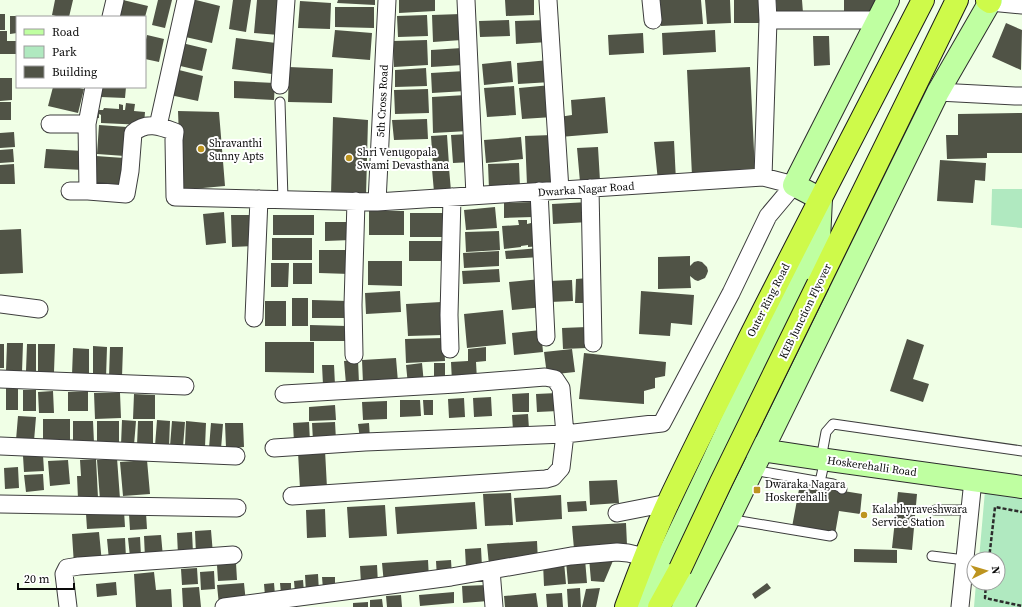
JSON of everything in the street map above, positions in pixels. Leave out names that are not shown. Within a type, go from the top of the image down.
[{"type":"highway","name":"Outer Ring Road","points":[[626,607],[668,503],[800,236],[821,199],[923,0]]},
{"type":"highway","name":"KEB Junction Flyover","points":[[659,607],[680,569],[953,7]]},
{"type":"street","points":[[110,16],[115,0]]},
{"type":"street","points":[[70,191],[126,194],[130,171],[133,133],[139,127],[158,126],[186,0]]},
{"type":"street","points":[[280,93],[286,0]]},
{"type":"street","name":"5th Cross Road","points":[[377,202],[387,0]]},
{"type":"street","points":[[466,0],[475,196]]},
{"type":"street","points":[[548,0],[560,190]]},
{"type":"street","points":[[651,0],[653,20]]},
{"type":"street","points":[[763,177],[768,0]]},
{"type":"street","points":[[274,448],[365,442],[565,434],[662,423],[731,293],[768,216],[794,185],[888,0]]},
{"type":"street","points":[[683,607],[728,521],[938,92],[989,1],[1022,5]]},
{"type":"street","points":[[768,20],[879,20]]},
{"type":"street","points":[[88,191],[87,124],[94,88]]},
{"type":"street","points":[[938,92],[1022,96]]},
{"type":"street","points":[[50,124],[87,124]]},
{"type":"street","name":"Dwarka Nagar Road","points":[[158,126],[174,132],[175,197],[377,202],[763,177],[794,185]]},
{"type":"street","points":[[637,607],[670,552],[787,302],[819,240],[821,199],[794,185]]},
{"type":"street","points":[[590,188],[593,343]]},
{"type":"street","points":[[539,192],[546,337]]},
{"type":"street","points":[[450,350],[449,315],[452,197]]},
{"type":"street","points":[[254,318],[259,199]]},
{"type":"street","points":[[354,355],[353,305],[356,201]]},
{"type":"street","points":[[0,304],[39,308]]},
{"type":"street","points":[[284,394],[545,377],[556,379],[561,388],[565,434],[561,468],[553,477],[546,479],[292,496]]},
{"type":"street","points":[[0,379],[185,386]]},
{"type":"street","name":"Hoskerehalli Road","points":[[723,440],[762,450],[1022,487]]},
{"type":"street","points":[[0,446],[236,456]]},
{"type":"street","points":[[960,607],[973,480]]},
{"type":"street","points":[[617,513],[668,503]]},
{"type":"street","points":[[0,504],[237,508]]},
{"type":"street","points":[[224,607],[451,577],[571,556],[617,552],[645,557]]},
{"type":"street","points":[[68,607],[64,574],[67,568],[233,555]]},
{"type":"street","points":[[491,570],[494,607]]},
{"type":"lane","points":[[280,93],[283,199]]},
{"type":"lane","points":[[820,482],[826,432],[834,424],[1022,451]]},
{"type":"lane","points":[[753,470],[837,485],[842,489]]},
{"type":"lane","points":[[935,510],[970,510]]},
{"type":"lane","points":[[728,521],[830,536],[832,535]]},
{"type":"lane","points":[[932,556],[965,560]]},
{"type":"path","points":[[990,551],[995,507],[1022,512]]},
{"type":"path","points":[[985,591],[985,598],[1022,606]]},
{"type":"green space","points":[[992,189],[1022,189],[1022,228],[991,225]]},
{"type":"green space","points":[[985,491],[1022,498],[1022,607],[974,607],[975,591],[1006,591],[1006,551],[980,551]]},
{"type":"building","points":[[55,0],[73,0],[69,16],[52,15]]},
{"type":"building","points":[[123,0],[148,6],[145,16],[120,16]]},
{"type":"building","points":[[158,0],[172,0],[165,28],[152,25]]},
{"type":"building","points":[[189,0],[196,0],[220,6],[212,43],[181,36]]},
{"type":"building","points":[[233,0],[251,0],[246,32],[229,29]]},
{"type":"building","points":[[257,0],[283,0],[279,35],[254,33]]},
{"type":"building","points":[[338,0],[375,0],[375,5],[337,3]]},
{"type":"building","points":[[399,0],[435,0],[435,11],[399,13]]},
{"type":"building","points":[[505,0],[534,0],[534,15],[506,16]]},
{"type":"building","points":[[660,0],[701,0],[703,24],[661,26]]},
{"type":"building","points":[[705,0],[730,0],[731,23],[707,24]]},
{"type":"building","points":[[734,0],[759,0],[759,23],[734,23]]},
{"type":"building","points":[[776,0],[802,0],[803,13],[777,15]]},
{"type":"building","points":[[844,0],[879,0],[879,15],[844,15]]},
{"type":"building","points":[[300,1],[331,3],[330,29],[298,28]]},
{"type":"building","points":[[335,7],[374,7],[374,28],[335,27]]},
{"type":"building","points":[[0,14],[5,14],[5,30],[0,30]]},
{"type":"building","points":[[461,14],[462,40],[433,42],[432,15]]},
{"type":"building","points":[[427,15],[428,36],[398,37],[397,16]]},
{"type":"building","points":[[10,16],[16,16],[16,33],[10,34]]},
{"type":"building","points":[[509,20],[510,36],[480,37],[479,21]]},
{"type":"building","points":[[547,20],[548,42],[516,44],[515,21]]},
{"type":"building","points":[[1006,23],[1022,30],[1021,70],[992,57]]},
{"type":"building","points":[[335,30],[372,33],[370,60],[332,57]]},
{"type":"building","points":[[715,30],[716,52],[663,55],[662,33]]},
{"type":"building","points":[[0,31],[7,31],[7,41],[16,41],[16,54],[0,54]]},
{"type":"building","points":[[643,33],[644,53],[609,55],[608,35]]},
{"type":"building","points":[[147,35],[164,39],[159,62],[146,59]]},
{"type":"building","points":[[813,36],[829,36],[830,65],[814,66]]},
{"type":"building","points":[[236,38],[276,43],[272,74],[232,69]]},
{"type":"building","points":[[427,40],[428,65],[394,67],[393,41]]},
{"type":"building","points":[[182,43],[207,49],[202,71],[176,65]]},
{"type":"building","points":[[462,48],[463,65],[431,67],[431,50]]},
{"type":"building","points":[[549,60],[551,82],[518,84],[517,63]]},
{"type":"building","points":[[511,61],[513,82],[484,85],[482,64]]},
{"type":"building","points":[[289,67],[333,69],[332,103],[288,102]]},
{"type":"building","points":[[750,67],[755,172],[692,176],[687,70]]},
{"type":"building","points":[[426,68],[427,86],[395,87],[395,70]]},
{"type":"building","points":[[175,69],[203,76],[198,101],[170,95]]},
{"type":"building","points":[[465,71],[466,91],[432,93],[431,73]]},
{"type":"building","points":[[0,78],[12,78],[12,100],[0,101]]},
{"type":"building","points":[[234,81],[275,83],[274,100],[234,98]]},
{"type":"building","points":[[551,85],[553,117],[522,119],[519,88]]},
{"type":"building","points":[[514,86],[516,115],[487,117],[484,88]]},
{"type":"building","points":[[53,88],[84,89],[78,113],[48,106]]},
{"type":"building","points":[[101,88],[126,88],[125,98],[101,97]]},
{"type":"building","points":[[428,89],[429,113],[395,114],[394,90]]},
{"type":"building","points":[[466,95],[468,131],[433,133],[432,97]]},
{"type":"building","points":[[605,97],[608,133],[560,137],[559,117],[572,115],[571,100]]},
{"type":"building","points":[[0,102],[11,102],[11,120],[0,120]]},
{"type":"building","points":[[126,103],[135,104],[134,111],[145,112],[144,125],[101,123],[101,115],[99,114],[99,118],[97,118],[96,107],[99,108],[99,110],[103,110],[104,108],[119,109],[119,104],[123,105],[123,110],[125,110]]},
{"type":"building","name":"Shravanthi Sunny Apts","points":[[178,111],[219,112],[225,186],[181,190]]},
{"type":"building","points":[[1022,113],[1022,153],[987,153],[987,158],[947,159],[946,135],[958,135],[958,114]]},
{"type":"building","name":"Shri Venugopala Swami Devasthana","points":[[333,117],[368,120],[366,196],[331,195]]},
{"type":"building","points":[[427,119],[428,139],[394,140],[392,120]]},
{"type":"building","points":[[99,125],[127,127],[125,156],[97,154]]},
{"type":"building","points":[[14,132],[15,147],[0,148],[0,133]]},
{"type":"building","points":[[470,134],[472,162],[453,163],[451,135]]},
{"type":"building","points":[[447,135],[449,165],[433,166],[431,136]]},
{"type":"building","points":[[552,135],[555,184],[527,185],[525,136]]},
{"type":"building","points":[[521,137],[523,159],[486,163],[484,140]]},
{"type":"building","points":[[674,141],[676,181],[658,181],[654,142]]},
{"type":"building","points":[[598,147],[600,181],[580,182],[577,148]]},
{"type":"building","points":[[13,149],[14,162],[0,163],[0,150]]},
{"type":"building","points":[[46,149],[84,151],[83,170],[44,168]]},
{"type":"building","points":[[96,156],[124,158],[123,189],[95,187]]},
{"type":"building","points":[[940,160],[986,163],[985,181],[975,180],[973,203],[937,201]]},
{"type":"building","points":[[519,163],[520,188],[489,189],[488,164]]},
{"type":"building","points":[[14,164],[15,184],[0,184],[0,165]]},
{"type":"building","points":[[449,168],[451,191],[434,192],[432,169]]},
{"type":"building","points":[[532,202],[533,217],[504,218],[504,203]]},
{"type":"building","points":[[589,202],[589,222],[553,224],[552,204]]},
{"type":"building","points":[[495,207],[497,228],[466,230],[464,210]]},
{"type":"building","points":[[369,211],[404,211],[404,235],[369,235]]},
{"type":"building","points":[[224,212],[226,243],[206,245],[203,214]]},
{"type":"building","points":[[410,213],[449,213],[449,237],[410,237]]},
{"type":"building","points":[[231,215],[253,215],[254,246],[232,247]]},
{"type":"building","points":[[273,215],[314,215],[314,235],[273,235]]},
{"type":"building","points":[[536,218],[541,246],[528,247],[528,245],[504,249],[502,226],[519,225],[518,220],[527,220],[527,224],[531,223],[531,219]]},
{"type":"building","points":[[325,222],[351,222],[351,240],[325,241]]},
{"type":"building","points":[[21,229],[23,273],[0,274],[0,230]]},
{"type":"building","points":[[499,231],[500,250],[466,252],[465,232]]},
{"type":"building","points":[[272,238],[312,238],[312,260],[272,260]]},
{"type":"building","points":[[409,241],[450,241],[450,261],[409,261]]},
{"type":"building","points":[[539,248],[540,257],[506,259],[505,251]]},
{"type":"building","points":[[319,250],[350,250],[350,274],[319,273]]},
{"type":"building","points":[[499,251],[499,266],[464,268],[463,253]]},
{"type":"building","points":[[690,256],[690,266],[694,262],[698,261],[702,262],[707,267],[708,271],[705,278],[698,281],[690,276],[691,288],[658,289],[658,257]]},
{"type":"building","points":[[368,261],[402,261],[402,286],[368,285]]},
{"type":"building","points":[[271,263],[289,263],[288,287],[271,287]]},
{"type":"building","points":[[293,263],[312,263],[312,284],[293,284]]},
{"type":"building","points":[[499,269],[500,282],[463,284],[462,271]]},
{"type":"building","points":[[589,278],[589,303],[575,303],[576,279]]},
{"type":"building","points":[[541,279],[544,307],[512,310],[509,282]]},
{"type":"building","points":[[572,280],[573,301],[550,302],[549,281]]},
{"type":"building","points":[[400,291],[401,312],[366,314],[365,293]]},
{"type":"building","points":[[641,291],[694,295],[692,325],[671,323],[670,336],[639,334]]},
{"type":"building","points":[[292,298],[308,298],[308,326],[292,326]]},
{"type":"building","points":[[312,300],[348,301],[348,318],[312,318]]},
{"type":"building","points":[[265,301],[286,301],[286,326],[265,326]]},
{"type":"building","points":[[441,302],[443,335],[408,336],[406,304]]},
{"type":"building","points":[[503,310],[506,344],[467,348],[464,314]]},
{"type":"building","points":[[310,325],[347,326],[347,341],[310,341]]},
{"type":"building","points":[[587,327],[587,348],[563,349],[562,328]]},
{"type":"building","points":[[541,330],[543,352],[514,355],[512,333]]},
{"type":"building","points":[[444,338],[445,361],[406,363],[405,339]]},
{"type":"building","points":[[907,339],[924,345],[913,379],[929,384],[923,402],[890,391]]},
{"type":"building","points":[[265,342],[314,342],[314,373],[265,372]]},
{"type":"building","points":[[7,343],[23,343],[22,372],[6,371]]},
{"type":"building","points":[[0,344],[4,344],[4,368],[0,368]]},
{"type":"building","points":[[27,344],[36,344],[36,372],[26,371]]},
{"type":"building","points":[[38,344],[55,344],[54,372],[38,372]]},
{"type":"building","points":[[93,346],[107,347],[106,378],[93,378]]},
{"type":"building","points":[[110,347],[123,347],[122,377],[109,377]]},
{"type":"building","points":[[486,347],[486,361],[476,362],[477,380],[452,382],[451,362],[468,361],[468,349]]},
{"type":"building","points":[[73,348],[89,349],[89,376],[72,375]]},
{"type":"building","points":[[572,349],[575,372],[547,375],[544,352]]},
{"type":"building","points":[[584,353],[666,362],[665,376],[655,378],[655,388],[644,391],[644,404],[579,399]]},
{"type":"building","points":[[396,358],[398,382],[363,383],[362,360]]},
{"type":"building","points":[[358,360],[359,383],[346,384],[344,361]]},
{"type":"building","points":[[422,363],[424,384],[408,385],[406,365]]},
{"type":"building","points":[[434,363],[445,363],[445,380],[434,380]]},
{"type":"building","points":[[322,365],[334,365],[335,385],[323,385]]},
{"type":"building","points":[[6,387],[18,388],[18,410],[6,410]]},
{"type":"building","points":[[23,390],[36,390],[36,411],[23,411]]},
{"type":"building","points":[[53,391],[54,413],[39,413],[38,392]]},
{"type":"building","points":[[88,391],[88,411],[68,411],[68,392]]},
{"type":"building","points":[[94,393],[120,393],[121,418],[95,419]]},
{"type":"building","points":[[529,393],[529,412],[513,412],[512,394]]},
{"type":"building","points":[[557,393],[558,411],[537,412],[536,394]]},
{"type":"building","points":[[134,394],[155,395],[155,419],[133,419]]},
{"type":"building","points":[[491,397],[492,416],[474,417],[473,398]]},
{"type":"building","points":[[464,398],[465,417],[449,418],[448,399]]},
{"type":"building","points":[[400,400],[420,400],[421,416],[400,417]]},
{"type":"building","points":[[423,400],[433,400],[433,415],[424,415]]},
{"type":"building","points":[[387,401],[387,419],[363,420],[362,402]]},
{"type":"building","points":[[335,405],[336,420],[309,421],[309,407]]},
{"type":"building","points":[[528,414],[529,429],[513,430],[512,415]]},
{"type":"building","points":[[18,416],[36,417],[34,441],[16,440]]},
{"type":"building","points":[[43,419],[70,419],[70,442],[43,442]]},
{"type":"building","points":[[122,420],[136,421],[134,445],[121,445]]},
{"type":"building","points":[[157,420],[170,421],[169,447],[155,446]]},
{"type":"building","points":[[73,421],[93,421],[94,443],[73,444]]},
{"type":"building","points":[[97,421],[119,421],[119,443],[97,443]]},
{"type":"building","points":[[138,421],[153,421],[153,446],[137,446]]},
{"type":"building","points":[[172,421],[185,422],[183,447],[170,446]]},
{"type":"building","points":[[186,421],[206,423],[205,447],[185,445]]},
{"type":"building","points":[[309,422],[310,442],[294,443],[293,423]]},
{"type":"building","points":[[335,422],[336,440],[313,441],[312,423]]},
{"type":"building","points":[[211,423],[223,424],[221,449],[209,448]]},
{"type":"building","points":[[225,423],[243,423],[244,447],[226,448]]},
{"type":"building","points":[[369,423],[370,439],[360,439],[358,424]]},
{"type":"building","points":[[325,450],[327,488],[300,489],[298,452]]},
{"type":"building","points":[[43,455],[44,471],[24,472],[23,456]]},
{"type":"building","points":[[117,458],[120,499],[100,500],[97,460]]},
{"type":"building","points":[[96,459],[98,498],[78,499],[77,476],[81,476],[80,460]]},
{"type":"building","points":[[68,460],[70,484],[50,486],[48,461]]},
{"type":"building","points":[[147,460],[150,494],[123,496],[120,462]]},
{"type":"building","points":[[18,467],[19,488],[5,489],[4,468]]},
{"type":"building","points":[[43,474],[44,490],[26,492],[24,475]]},
{"type":"building","points":[[617,480],[619,503],[590,505],[589,481]]},
{"type":"building","points":[[800,484],[862,494],[860,514],[839,511],[835,534],[792,527]]},
{"type":"building","points":[[898,492],[917,494],[912,550],[892,548]]},
{"type":"building","points":[[511,493],[513,525],[485,526],[483,494]]},
{"type":"building","points":[[561,495],[562,519],[516,522],[514,498]]},
{"type":"building","points":[[586,501],[587,511],[568,512],[567,502]]},
{"type":"building","points":[[475,502],[477,529],[397,534],[395,507]]},
{"type":"building","points":[[385,505],[387,536],[349,538],[347,507]]},
{"type":"building","points":[[325,509],[326,537],[307,538],[306,510]]},
{"type":"building","points":[[124,511],[125,527],[87,529],[86,514]]},
{"type":"building","points":[[146,513],[147,529],[130,530],[129,514]]},
{"type":"building","points":[[626,523],[627,545],[574,549],[572,526]]},
{"type":"building","points":[[211,530],[213,554],[196,555],[195,531]]},
{"type":"building","points":[[99,532],[102,563],[74,565],[72,534]]},
{"type":"building","points":[[192,532],[193,553],[178,555],[177,533]]},
{"type":"building","points":[[161,535],[163,557],[145,558],[144,536]]},
{"type":"building","points":[[140,537],[141,556],[130,557],[128,538]]},
{"type":"building","points":[[125,538],[126,558],[109,560],[107,539]]},
{"type":"building","points":[[537,541],[538,562],[489,565],[487,544]]},
{"type":"building","points":[[481,548],[482,567],[466,568],[465,549]]},
{"type":"building","points":[[854,549],[897,550],[897,563],[854,562]]},
{"type":"building","points":[[615,556],[604,582],[591,581],[589,558]]},
{"type":"building","points":[[585,559],[587,583],[568,584],[566,561]]},
{"type":"building","points":[[428,560],[429,579],[384,584],[382,563]]},
{"type":"building","points":[[451,560],[452,576],[437,578],[436,561]]},
{"type":"building","points":[[564,562],[566,584],[544,586],[543,563]]},
{"type":"building","points":[[236,563],[237,580],[218,581],[217,565]]},
{"type":"building","points":[[377,565],[378,584],[361,584],[360,566]]},
{"type":"building","points":[[197,568],[198,584],[182,585],[181,569]]},
{"type":"building","points":[[214,571],[215,589],[201,590],[200,572]]},
{"type":"building","points":[[154,572],[156,590],[171,589],[172,607],[136,607],[134,574]]},
{"type":"building","points":[[318,574],[319,592],[306,593],[305,575]]},
{"type":"building","points":[[322,577],[335,577],[335,588],[323,589]]},
{"type":"building","points":[[303,580],[304,592],[295,593],[294,581]]},
{"type":"building","points":[[116,582],[117,595],[97,597],[96,584]]},
{"type":"building","points":[[244,583],[246,603],[219,605],[217,585]]},
{"type":"building","points":[[274,583],[275,595],[265,596],[264,584]]},
{"type":"building","points":[[280,583],[291,583],[291,594],[281,594]]},
{"type":"building","points":[[767,583],[771,588],[755,599],[752,594]]},
{"type":"building","points":[[487,585],[488,601],[463,603],[462,586]]},
{"type":"building","points":[[199,587],[201,607],[183,607],[182,588]]},
{"type":"building","points":[[580,588],[581,607],[568,607],[567,589]]},
{"type":"building","points":[[600,588],[596,607],[582,607],[586,589]]},
{"type":"building","points":[[454,592],[454,603],[420,606],[419,595]]},
{"type":"building","points":[[536,593],[538,607],[505,607],[504,596]]},
{"type":"building","points":[[562,593],[563,607],[547,607],[546,594]]},
{"type":"building","points":[[401,595],[402,607],[387,607],[386,596]]},
{"type":"building","points":[[382,599],[383,607],[370,607],[370,600]]},
{"type":"building","points":[[368,602],[368,607],[353,607],[353,603]]},
{"type":"place","name":"Shravanthi Sunny Apts","points":[[201,149]]},
{"type":"place","name":"Shri Venugopala Swami Devasthana","points":[[349,158]]},
{"type":"place","name":"Dwaraka Nagara Hoskerehalli","points":[[757,490]]},
{"type":"place","name":"Kalabhyraveshwara Service Station","points":[[864,515]]}]
